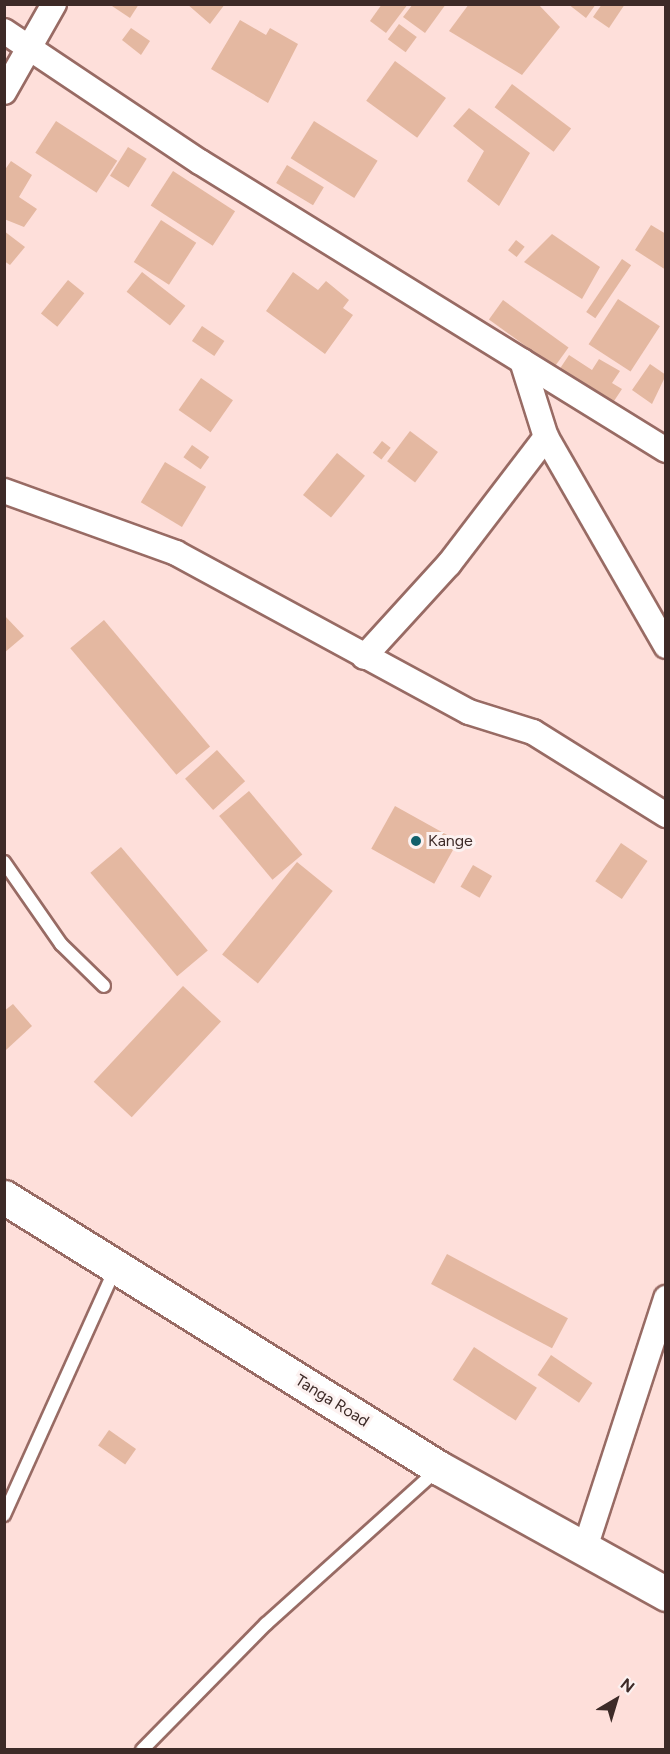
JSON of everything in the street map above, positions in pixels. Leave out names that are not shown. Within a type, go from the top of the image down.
[{"type":"highway","name":"Tanga Road","points":[[4,1197],[117,1265],[439,1468],[666,1594]]},
{"type":"street","points":[[4,92],[54,4]]},
{"type":"street","points":[[4,31],[200,162],[666,450]]},
{"type":"street","points":[[522,361],[546,437],[666,646]]},
{"type":"street","points":[[364,657],[448,564],[546,437]]},
{"type":"street","points":[[4,491],[176,553],[364,657],[470,712],[533,732],[666,815]]},
{"type":"street","points":[[585,1548],[666,1299]]},
{"type":"lane","points":[[4,862],[61,944],[104,986]]},
{"type":"lane","points":[[4,1515],[117,1265]]},
{"type":"lane","points":[[142,1749],[266,1624],[439,1468]]},
{"type":"building","points":[[109,4],[139,4],[130,18]]},
{"type":"building","points":[[187,4],[225,4],[210,24]]},
{"type":"building","points":[[382,4],[408,4],[386,33],[370,21]]},
{"type":"building","points":[[413,4],[446,4],[425,33],[403,17]]},
{"type":"building","points":[[469,4],[538,4],[560,27],[522,75],[449,31]]},
{"type":"building","points":[[568,4],[596,4],[586,18]]},
{"type":"building","points":[[602,4],[625,4],[609,28],[593,17]]},
{"type":"building","points":[[240,20],[266,35],[270,28],[298,44],[268,103],[211,69]]},
{"type":"building","points":[[399,24],[417,37],[406,52],[388,39]]},
{"type":"building","points":[[131,28],[150,41],[141,55],[122,40]]},
{"type":"building","points":[[395,61],[446,98],[417,138],[366,101]]},
{"type":"building","points":[[512,84],[571,129],[554,152],[495,107]]},
{"type":"building","points":[[469,108],[530,153],[499,206],[467,181],[484,151],[453,126]]},
{"type":"building","points":[[56,121],[117,161],[97,193],[35,153]]},
{"type":"building","points":[[314,121],[378,161],[354,198],[291,158]]},
{"type":"building","points":[[128,147],[147,159],[129,187],[110,176]]},
{"type":"building","points":[[11,161],[32,175],[19,197],[37,209],[24,227],[4,219],[4,171]]},
{"type":"building","points":[[287,165],[324,187],[313,205],[276,183]]},
{"type":"building","points":[[173,171],[235,211],[213,246],[151,205]]},
{"type":"building","points":[[161,220],[196,243],[169,285],[134,262]]},
{"type":"building","points":[[651,225],[666,234],[666,270],[635,250]]},
{"type":"building","points":[[4,231],[25,247],[10,265],[4,261]]},
{"type":"building","points":[[552,234],[600,267],[582,299],[524,262]]},
{"type":"building","points":[[516,240],[525,247],[517,257],[508,250]]},
{"type":"building","points":[[622,259],[631,265],[595,318],[586,312]]},
{"type":"building","points":[[142,272],[185,306],[170,326],[127,292]]},
{"type":"building","points":[[293,272],[318,290],[326,281],[349,300],[343,308],[353,315],[325,354],[266,311]]},
{"type":"building","points":[[68,280],[84,293],[57,327],[41,313]]},
{"type":"building","points":[[618,299],[660,326],[631,372],[589,344]]},
{"type":"building","points":[[503,300],[569,348],[554,367],[489,319]]},
{"type":"building","points":[[202,326],[224,341],[214,356],[192,341]]},
{"type":"building","points":[[569,355],[592,370],[599,359],[620,371],[612,383],[622,389],[612,404],[559,370]]},
{"type":"building","points":[[650,364],[666,375],[652,404],[632,390]]},
{"type":"building","points":[[201,378],[233,400],[211,432],[179,410]]},
{"type":"building","points":[[410,431],[438,452],[415,482],[387,461]]},
{"type":"building","points":[[382,441],[391,448],[381,460],[373,453]]},
{"type":"building","points":[[192,445],[209,457],[201,469],[183,457]]},
{"type":"building","points":[[337,453],[365,476],[331,518],[303,495]]},
{"type":"building","points":[[165,462],[206,487],[182,527],[141,502]]},
{"type":"building","points":[[4,615],[24,636],[4,653]]},
{"type":"building","points":[[104,620],[210,746],[176,775],[70,648]]},
{"type":"building","points":[[217,750],[245,781],[213,810],[185,779]]},
{"type":"building","points":[[249,791],[302,855],[272,880],[219,816]]},
{"type":"building","points":[[395,806],[458,841],[434,884],[371,849]]},
{"type":"building","points":[[621,843],[648,861],[622,899],[595,881]]},
{"type":"building","points":[[121,847],[208,950],[177,976],[90,873]]},
{"type":"building","points":[[297,862],[333,891],[258,983],[222,954]]},
{"type":"building","points":[[473,865],[492,876],[480,898],[460,887]]},
{"type":"building","points":[[183,986],[221,1021],[132,1117],[94,1082]]},
{"type":"building","points":[[13,1004],[32,1026],[6,1050],[4,1011]]},
{"type":"building","points":[[447,1254],[568,1318],[552,1348],[431,1284]]},
{"type":"building","points":[[474,1347],[537,1388],[516,1421],[453,1380]]},
{"type":"building","points":[[551,1355],[592,1383],[579,1403],[538,1375]]},
{"type":"building","points":[[109,1430],[136,1449],[125,1464],[98,1446]]},
{"type":"place","name":"Kange","points":[[416,841]]}]
